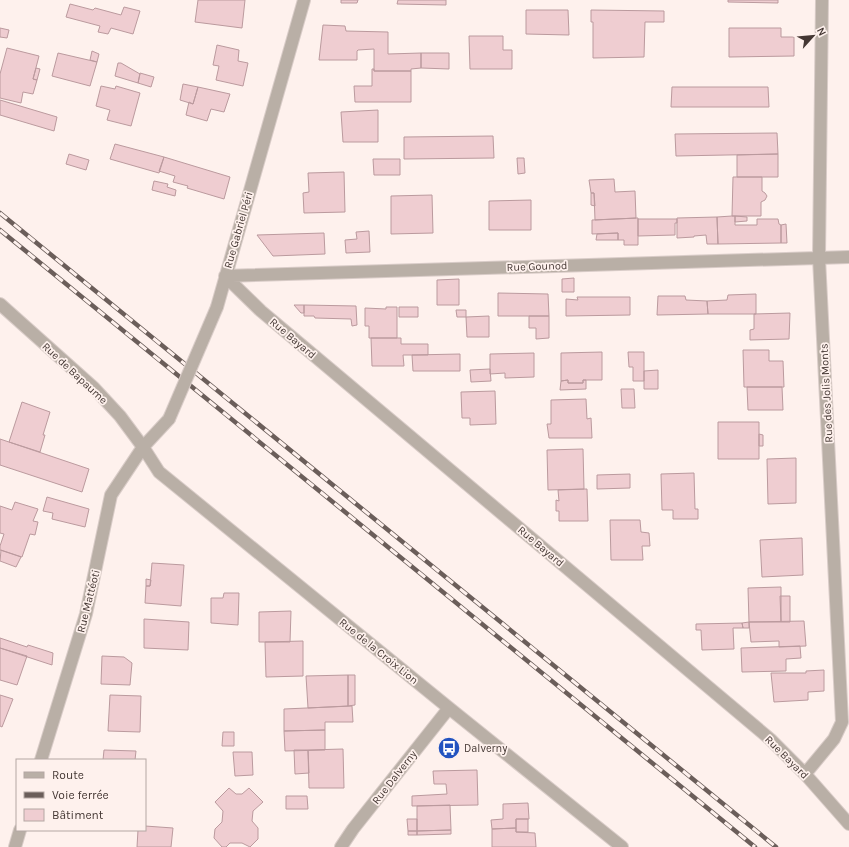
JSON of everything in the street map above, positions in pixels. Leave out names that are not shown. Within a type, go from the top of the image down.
[{"type":"street","name":"Rue Gabriel Péri","points":[[143,448],[170,419],[217,307],[304,0]]},
{"type":"street","name":"Rue des Jolis Monts","points":[[805,774],[834,739],[842,722],[820,258],[822,0]]},
{"type":"street","name":"Rue Gounod","points":[[225,276],[849,257]]},
{"type":"street","name":"Rue Bayard","points":[[225,276],[267,316],[770,739],[805,774],[849,824]]},
{"type":"street","name":"Rue de Bapaume","points":[[0,304],[94,388],[120,416],[143,448]]},
{"type":"street","name":"Rue de la Croix Lion","points":[[143,448],[159,472],[622,847]]},
{"type":"street","name":"Rue Mattéoti","points":[[42,759],[86,614],[111,495],[143,448]]},
{"type":"street","name":"Rue Dalverny","points":[[341,847],[353,829],[449,708]]},
{"type":"street","points":[[15,847],[20,831]]},
{"type":"building","points":[[198,0],[245,0],[242,28],[195,22]]},
{"type":"building","points":[[341,0],[358,0],[357,3],[341,3]]},
{"type":"building","points":[[398,0],[446,0],[446,5],[397,4]]},
{"type":"building","points":[[728,0],[778,0],[778,3],[728,2]]},
{"type":"building","points":[[70,4],[93,10],[95,8],[121,15],[124,7],[140,11],[133,34],[111,28],[108,34],[98,32],[100,26],[66,17]]},
{"type":"building","points":[[526,10],[568,10],[569,35],[526,34]]},
{"type":"building","points":[[591,10],[664,11],[664,22],[645,22],[644,57],[593,58],[593,22],[591,22]]},
{"type":"building","points":[[323,25],[345,26],[346,31],[388,32],[388,54],[421,53],[421,68],[411,69],[411,71],[374,71],[374,49],[358,50],[357,60],[319,60]]},
{"type":"building","points":[[0,28],[9,30],[7,38],[0,37]]},
{"type":"building","points":[[729,28],[781,28],[781,37],[794,37],[794,56],[729,57]]},
{"type":"building","points":[[469,36],[503,36],[503,50],[512,50],[512,69],[470,69]]},
{"type":"building","points":[[217,45],[239,50],[238,61],[248,63],[243,86],[216,80],[219,66],[213,65]]},
{"type":"building","points":[[7,48],[39,56],[33,79],[37,80],[33,94],[23,92],[21,103],[0,98],[0,74]]},
{"type":"building","points":[[92,51],[99,54],[97,62],[90,60]]},
{"type":"building","points":[[58,53],[97,62],[90,86],[52,76]]},
{"type":"building","points":[[421,53],[449,53],[449,69],[421,68]]},
{"type":"building","points":[[118,63],[121,63],[140,74],[138,83],[115,76]]},
{"type":"building","points":[[36,68],[40,69],[37,80],[33,79]]},
{"type":"building","points":[[372,69],[374,69],[374,71],[411,71],[411,102],[355,102],[354,86],[372,86]]},
{"type":"building","points":[[140,73],[154,77],[151,87],[138,83]]},
{"type":"building","points":[[183,84],[198,87],[193,104],[180,100]]},
{"type":"building","points":[[101,86],[115,89],[116,86],[140,93],[131,126],[107,120],[110,110],[96,106]]},
{"type":"building","points":[[198,87],[230,94],[224,112],[211,109],[207,121],[186,115],[189,102],[193,104]]},
{"type":"building","points":[[672,87],[768,87],[769,107],[671,107]]},
{"type":"building","points":[[0,100],[57,117],[54,131],[0,115]]},
{"type":"building","points":[[378,110],[378,142],[343,142],[341,112]]},
{"type":"building","points":[[777,133],[778,154],[676,156],[675,134]]},
{"type":"building","points":[[493,136],[494,158],[404,159],[404,137]]},
{"type":"building","points":[[115,144],[164,157],[159,173],[110,159]]},
{"type":"building","points":[[69,154],[89,160],[86,170],[66,164]]},
{"type":"building","points":[[778,154],[778,177],[737,177],[737,155]]},
{"type":"building","points":[[164,157],[230,177],[224,199],[187,188],[188,186],[173,182],[175,176],[159,171]]},
{"type":"building","points":[[517,158],[524,158],[525,173],[518,174]]},
{"type":"building","points":[[373,159],[400,159],[400,175],[374,175]]},
{"type":"building","points":[[344,172],[345,212],[304,213],[303,193],[309,192],[308,173]]},
{"type":"building","points":[[733,177],[762,177],[762,191],[767,196],[765,200],[761,202],[761,216],[732,216]]},
{"type":"building","points":[[614,179],[615,192],[635,191],[636,218],[595,220],[594,193],[591,193],[589,180]]},
{"type":"building","points":[[154,181],[168,184],[167,187],[176,190],[175,196],[152,190]]},
{"type":"building","points":[[591,193],[594,193],[595,206],[591,205]]},
{"type":"building","points":[[432,195],[433,233],[391,234],[391,196]]},
{"type":"building","points":[[531,200],[531,230],[489,230],[489,201]]},
{"type":"building","points":[[735,216],[735,225],[757,225],[757,219],[778,219],[779,224],[781,225],[781,243],[718,244],[717,217]]},
{"type":"building","points":[[735,216],[747,217],[747,221],[735,222]]},
{"type":"building","points":[[717,217],[718,244],[707,244],[706,235],[677,238],[677,218]]},
{"type":"building","points":[[638,218],[638,245],[624,245],[624,240],[618,240],[618,233],[592,234],[592,220]]},
{"type":"building","points":[[638,219],[677,219],[677,223],[675,223],[675,235],[638,236]]},
{"type":"building","points":[[786,224],[787,243],[781,243],[781,225]]},
{"type":"building","points":[[369,231],[370,252],[346,253],[345,240],[357,239],[356,232]]},
{"type":"building","points":[[324,233],[325,254],[273,256],[257,235]]},
{"type":"building","points":[[618,233],[618,240],[596,240],[597,234]]},
{"type":"building","points":[[574,278],[574,292],[562,292],[562,279]]},
{"type":"building","points":[[459,279],[459,305],[437,305],[437,280]]},
{"type":"building","points":[[498,293],[548,294],[549,316],[498,316]]},
{"type":"building","points":[[756,294],[756,314],[708,314],[707,301],[727,300],[728,295]]},
{"type":"building","points":[[658,296],[685,296],[686,300],[707,301],[708,314],[657,315]]},
{"type":"building","points":[[577,297],[630,297],[630,315],[566,316],[566,299],[578,300]]},
{"type":"building","points":[[294,305],[304,305],[304,313],[301,313]]},
{"type":"building","points":[[304,305],[356,306],[357,325],[352,326],[351,319],[315,318],[314,316],[304,316]]},
{"type":"building","points":[[386,307],[397,307],[397,338],[369,338],[369,326],[365,326],[365,308],[386,309]]},
{"type":"building","points":[[399,307],[418,307],[418,317],[399,317]]},
{"type":"building","points":[[456,310],[466,310],[466,317],[457,317]]},
{"type":"building","points":[[790,313],[789,339],[750,340],[750,330],[754,329],[754,314]]},
{"type":"building","points":[[489,316],[489,337],[467,337],[466,317]]},
{"type":"building","points":[[529,316],[549,316],[549,338],[536,339],[536,328],[529,328]]},
{"type":"building","points":[[371,338],[401,338],[401,344],[428,344],[428,355],[403,355],[404,366],[372,366]]},
{"type":"building","points":[[743,350],[769,350],[769,361],[783,361],[784,387],[744,387]]},
{"type":"building","points":[[602,352],[602,380],[583,380],[583,383],[568,383],[568,380],[561,381],[561,353]]},
{"type":"building","points":[[628,352],[644,352],[644,381],[633,381],[633,367],[629,367]]},
{"type":"building","points":[[534,353],[534,377],[505,378],[505,373],[490,374],[490,354]]},
{"type":"building","points":[[460,354],[460,371],[413,371],[412,355]]},
{"type":"building","points":[[490,369],[491,381],[471,382],[470,370]]},
{"type":"building","points":[[658,370],[658,389],[644,389],[644,371]]},
{"type":"building","points":[[568,380],[568,383],[583,383],[583,380],[586,380],[586,389],[560,390],[561,381]]},
{"type":"building","points":[[747,387],[782,387],[783,410],[748,410]]},
{"type":"building","points":[[621,389],[634,389],[635,408],[622,408]]},
{"type":"building","points":[[495,391],[496,424],[470,425],[470,418],[462,418],[461,392]]},
{"type":"building","points":[[586,399],[587,419],[591,418],[592,438],[549,438],[547,424],[551,424],[551,400]]},
{"type":"building","points":[[22,402],[50,412],[43,435],[45,435],[40,452],[9,442]]},
{"type":"building","points":[[718,422],[759,422],[759,459],[718,459]]},
{"type":"building","points":[[759,434],[763,435],[763,446],[759,446]]},
{"type":"building","points":[[0,439],[89,469],[82,492],[0,465]]},
{"type":"building","points":[[583,449],[584,489],[548,490],[547,450]]},
{"type":"building","points":[[796,458],[796,503],[768,504],[767,459]]},
{"type":"building","points":[[694,473],[695,509],[698,509],[698,519],[673,519],[673,510],[662,510],[661,474]]},
{"type":"building","points":[[630,474],[630,488],[597,489],[597,475]]},
{"type":"building","points":[[587,489],[588,521],[559,521],[559,511],[556,511],[556,500],[559,501],[558,490]]},
{"type":"building","points":[[47,497],[89,509],[85,527],[52,519],[53,513],[43,511]]},
{"type":"building","points":[[15,502],[38,509],[33,521],[38,522],[35,535],[30,534],[22,557],[0,550],[4,534],[0,533],[0,506],[12,510]]},
{"type":"building","points":[[610,520],[640,520],[641,532],[649,533],[650,546],[642,546],[643,560],[611,560]]},
{"type":"building","points":[[802,538],[803,575],[762,577],[760,540]]},
{"type":"building","points":[[1,550],[21,557],[16,567],[0,561]]},
{"type":"building","points":[[152,563],[184,565],[181,606],[145,603],[146,586],[150,586]]},
{"type":"building","points":[[146,579],[151,580],[150,586],[146,586]]},
{"type":"building","points":[[781,587],[781,622],[749,622],[748,588]]},
{"type":"building","points":[[224,593],[239,593],[238,625],[211,623],[211,598],[223,598]]},
{"type":"building","points":[[780,596],[790,596],[790,622],[781,622]]},
{"type":"building","points":[[291,611],[290,642],[259,642],[259,612]]},
{"type":"building","points":[[144,619],[189,622],[188,650],[144,648]]},
{"type":"building","points":[[804,621],[806,646],[779,647],[779,641],[751,642],[749,622]]},
{"type":"building","points":[[749,622],[749,628],[743,628],[742,623]]},
{"type":"building","points":[[742,623],[743,628],[733,628],[734,649],[702,650],[701,630],[696,630],[696,624]]},
{"type":"building","points":[[0,638],[27,647],[28,645],[53,653],[52,665],[0,648]]},
{"type":"building","points":[[303,641],[303,676],[266,677],[265,642]]},
{"type":"building","points":[[800,646],[801,658],[786,659],[786,671],[742,672],[741,648]]},
{"type":"building","points":[[0,648],[27,656],[17,685],[0,680]]},
{"type":"building","points":[[102,656],[124,657],[132,663],[130,685],[101,684]]},
{"type":"building","points":[[824,670],[824,691],[808,692],[808,700],[774,702],[771,673],[806,673],[806,671]]},
{"type":"building","points":[[348,675],[348,706],[308,708],[306,676]]},
{"type":"building","points":[[348,675],[355,675],[355,705],[348,706]]},
{"type":"building","points":[[0,695],[13,699],[2,727],[0,726]]},
{"type":"building","points":[[110,695],[141,696],[140,732],[108,731]]},
{"type":"building","points":[[352,706],[353,722],[325,722],[325,730],[284,731],[284,709]]},
{"type":"building","points":[[325,730],[325,750],[285,751],[284,731]]},
{"type":"building","points":[[223,732],[234,732],[234,746],[222,746]]},
{"type":"building","points":[[343,749],[344,788],[309,788],[308,750]]},
{"type":"building","points":[[104,750],[136,751],[135,759],[103,759]]},
{"type":"building","points":[[294,750],[308,750],[309,773],[295,774]]},
{"type":"building","points":[[233,752],[252,752],[253,775],[235,776]]},
{"type":"building","points":[[477,770],[478,805],[412,806],[412,796],[447,794],[446,784],[434,784],[433,771]]},
{"type":"building","points":[[229,788],[236,794],[242,794],[249,788],[263,802],[253,811],[252,821],[258,828],[258,839],[250,847],[242,843],[230,843],[226,847],[222,847],[214,838],[215,829],[222,822],[223,811],[215,802]]},
{"type":"building","points":[[286,796],[307,796],[308,809],[286,809]]},
{"type":"building","points":[[528,803],[529,819],[516,819],[516,828],[492,829],[491,820],[503,819],[503,804]]},
{"type":"building","points":[[450,805],[451,830],[417,831],[417,806]]},
{"type":"building","points":[[407,819],[417,819],[417,831],[408,831]]},
{"type":"building","points":[[516,819],[528,819],[528,832],[516,832]]},
{"type":"building","points":[[146,826],[173,828],[171,847],[137,847],[138,831],[146,831]]},
{"type":"building","points":[[516,828],[516,832],[535,833],[536,847],[492,847],[492,829]]},
{"type":"building","points":[[451,830],[451,834],[417,835],[417,831]]},
{"type":"building","points":[[408,831],[417,831],[417,835],[408,835]]},
{"type":"railway","points":[[0,213],[776,847]]},
{"type":"railway","points":[[0,230],[755,847]]},
{"type":"place","name":"Dalverny","points":[[449,748]]}]
